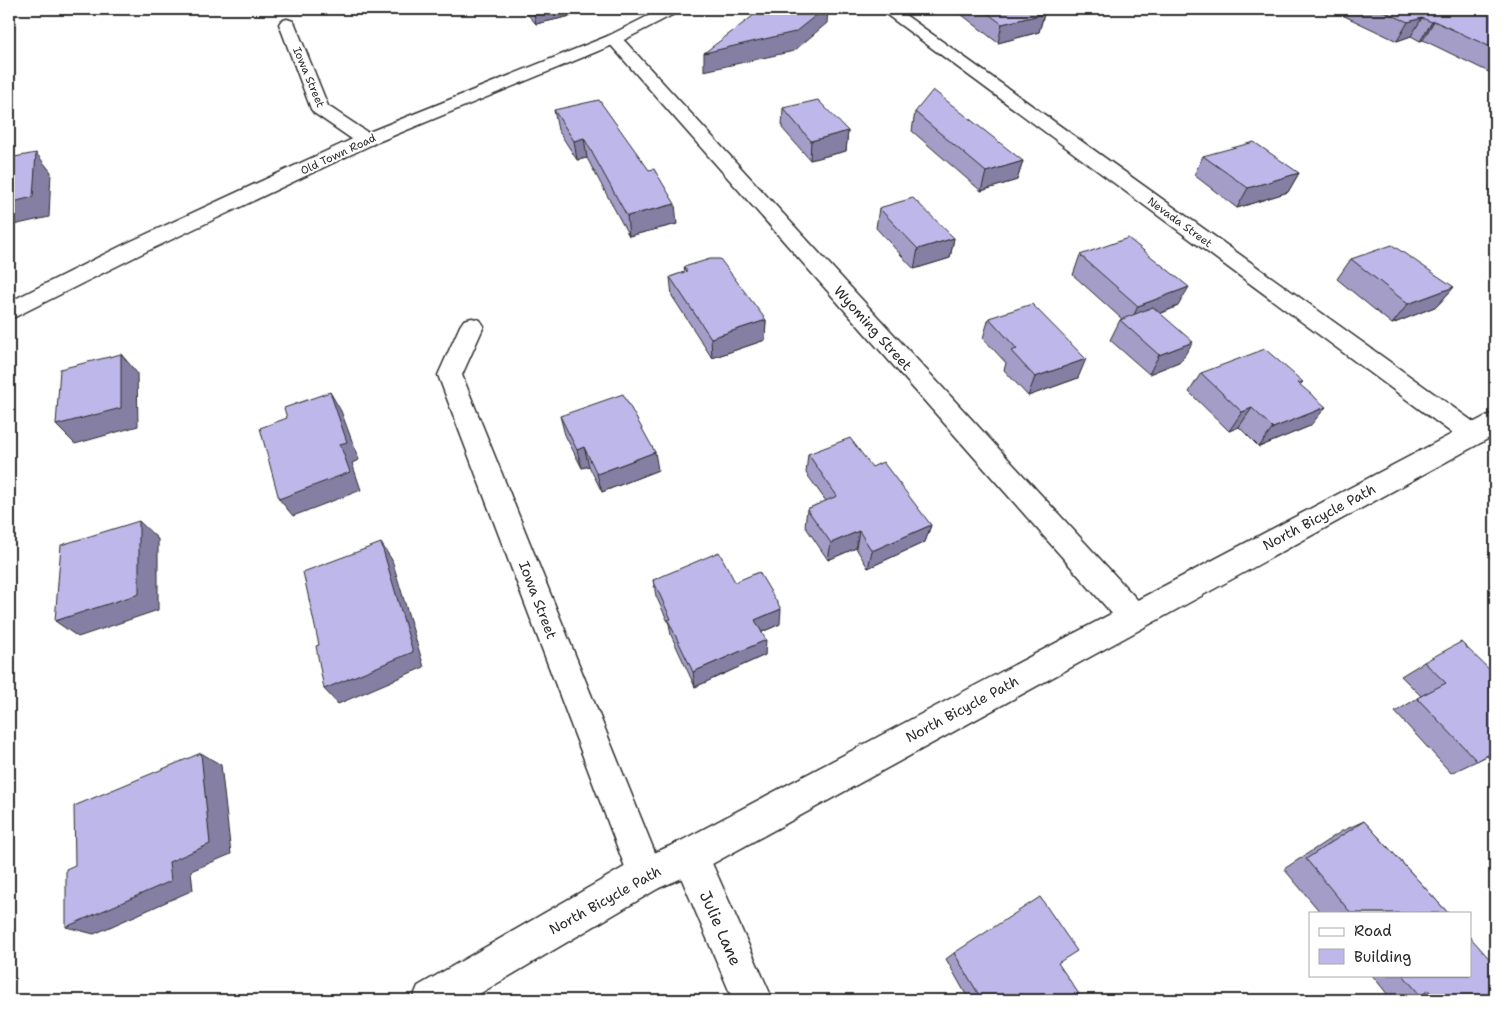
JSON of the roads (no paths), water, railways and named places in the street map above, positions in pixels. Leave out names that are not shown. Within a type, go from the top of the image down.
[{"type":"street","name":"Old Town Road","points":[[9,311],[133,249],[366,140],[614,39],[673,9]]},
{"type":"street","name":"Nevada Street","points":[[887,9],[1484,429]]},
{"type":"street","name":"Iowa Street","points":[[287,24],[320,109],[366,140]]},
{"type":"street","name":"Wyoming Street","points":[[614,39],[1133,616]]},
{"type":"street","name":"Iowa Street","points":[[472,326],[450,375],[646,875]]},
{"type":"street","name":"North Bicycle Path","points":[[432,1000],[646,875],[690,856],[1133,616],[1484,429]]},
{"type":"street","name":"Julie Lane","points":[[690,856],[753,1000]]}]
